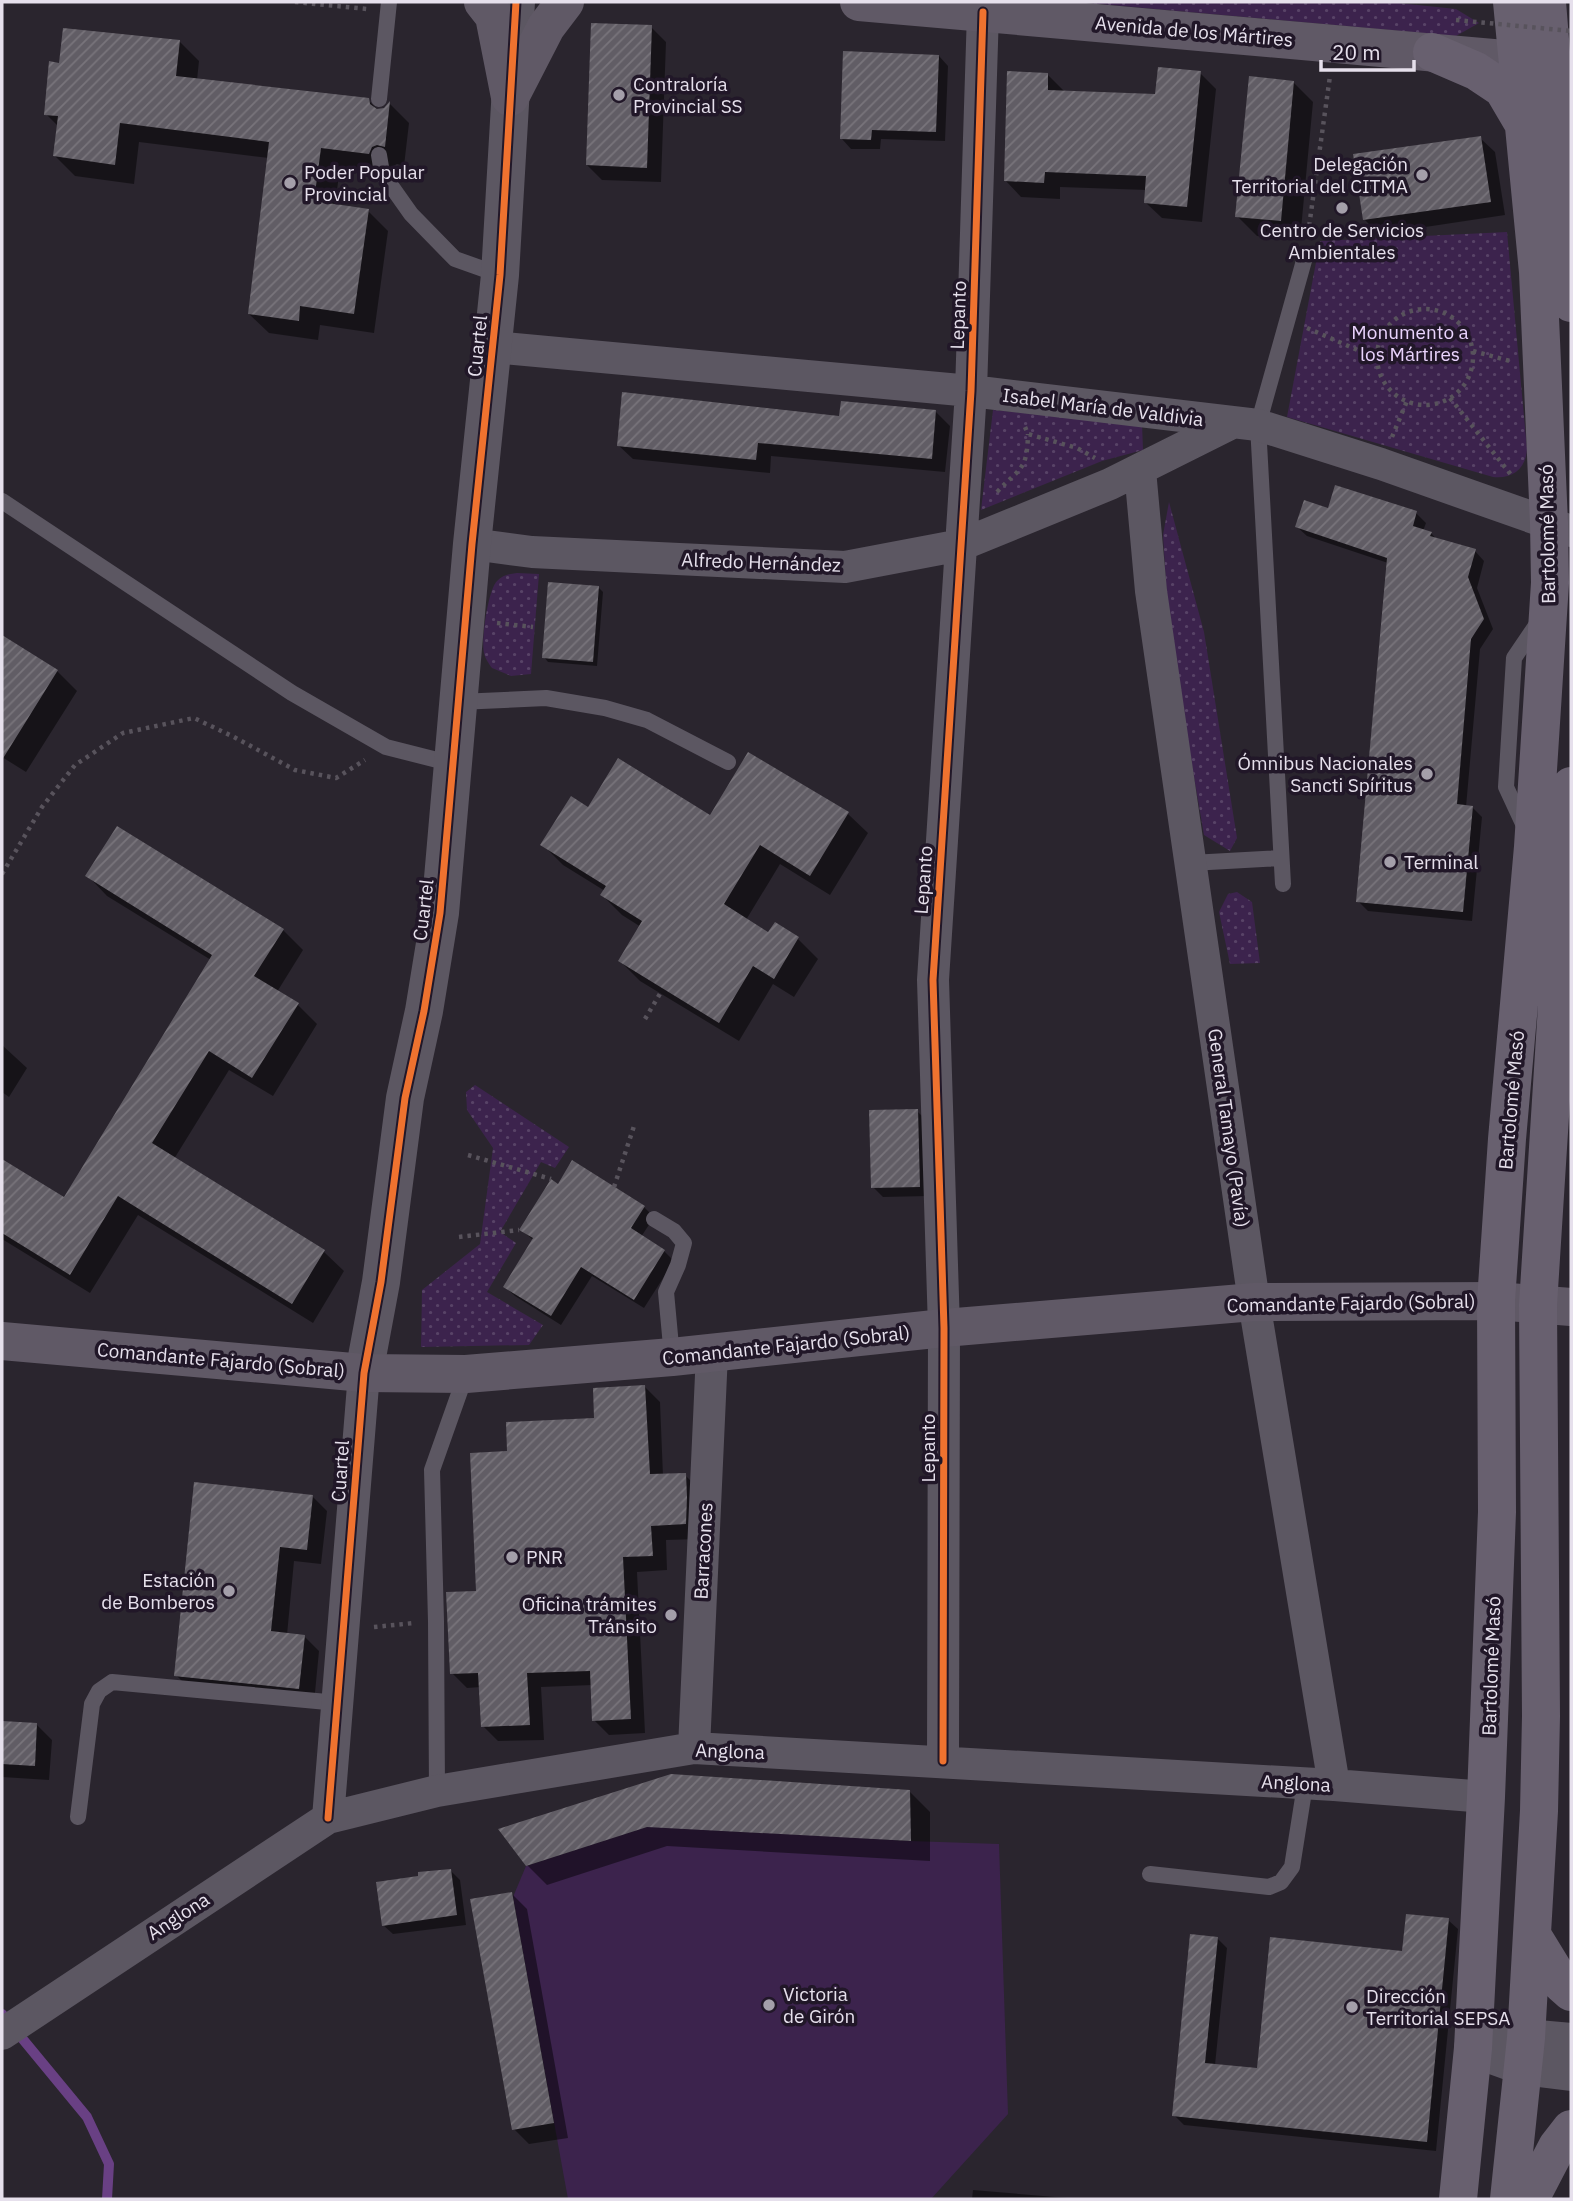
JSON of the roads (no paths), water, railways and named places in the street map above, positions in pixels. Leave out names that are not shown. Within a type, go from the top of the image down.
[{"type":"main road","points":[[483,2],[494,16],[510,97]]},
{"type":"main road","points":[[510,97],[546,27],[565,2]]},
{"type":"main road","name":"Avenida de los Mártires","points":[[859,2],[983,7],[1432,52],[1553,54]]},
{"type":"main road","name":"Bartolomé Masó","points":[[1512,2],[1553,54],[1567,181],[1571,303]]},
{"type":"main road","points":[[1553,54],[1547,2],[1571,5]]},
{"type":"main road","points":[[1432,52],[1476,71],[1503,89],[1524,125]]},
{"type":"main road","name":"Bartolomé Masó","points":[[1458,2199],[1473,2048],[1486,1797],[1497,1512],[1496,1301],[1507,1139],[1533,847],[1549,608],[1560,527],[1524,125],[1553,54]]},
{"type":"main road","name":"Bartolomé Masó","points":[[1509,2199],[1525,2052],[1532,1935],[1571,786]]},
{"type":"main road","name":"Comandante Fajardo (Sobral)","points":[[2,1341],[364,1373],[466,1374],[672,1357],[944,1328],[1254,1303],[1496,1301],[1555,1306]]},
{"type":"main road","points":[[1532,1935],[1562,1984],[1571,1992]]},
{"type":"main road","points":[[1530,2199],[1557,2147],[1571,2129]]},
{"type":"street","name":"Cuartel","points":[[328,1818],[364,1373],[381,1282],[405,1098],[424,1011],[440,913],[472,544],[500,275],[516,2]]},
{"type":"street","name":"Lepanto","points":[[943,1761],[944,1328],[933,980],[971,391],[983,7]]},
{"type":"street","name":"Isabel María de Valdivia","points":[[493,347],[971,391],[1245,424],[1381,464],[1560,527]]},
{"type":"street","name":"Alfredo Hernández","points":[[472,544],[532,552],[845,567],[961,545],[1110,484],[1245,424]]},
{"type":"street","name":"General Tamayo (Pavía)","points":[[1140,470],[1151,591],[1254,1303],[1319,1785]]},
{"type":"street","name":"Barracones","points":[[694,1748],[712,1353]]},
{"type":"street","name":"Anglona","points":[[2,2034],[328,1818],[437,1791],[694,1748],[943,1761],[1486,1797]]},
{"type":"street","points":[[1473,2048],[1525,2052],[1571,2042]]},
{"type":"street","points":[[1525,2052],[1571,2072]]},
{"type":"lane","points":[[379,99],[389,6]]},
{"type":"lane","points":[[379,155],[382,173],[411,214],[455,259],[500,275]]},
{"type":"lane","points":[[1283,884],[1245,424],[1287,320],[1305,257]]},
{"type":"lane","points":[[2,501],[292,693],[386,747],[453,764]]},
{"type":"lane","points":[[458,702],[546,698],[605,708],[647,720],[728,762]]},
{"type":"lane","points":[[1191,863],[1281,858]]},
{"type":"lane","points":[[653,1219],[674,1231],[684,1243],[666,1292],[672,1357]]},
{"type":"lane","points":[[437,1791],[432,1470],[466,1374]]},
{"type":"lane","points":[[78,1817],[92,1704],[99,1691],[112,1682],[338,1703]]},
{"type":"lane","points":[[1150,1874],[1269,1887],[1281,1882],[1293,1867],[1319,1785]]},
{"type":"waterway","points":[[2,2014],[87,2117],[109,2164],[107,2199]]},
{"type":"place","name":"Contraloría Provincial SS","points":[[619,95]]},
{"type":"place","name":"Delegación Territorial del CITMA","points":[[1422,175]]},
{"type":"place","name":"Poder Popular Provincial","points":[[290,183]]},
{"type":"place","name":"Centro de Servicios Ambientales","points":[[1342,208]]},
{"type":"place","name":"Ómnibus Nacionales Sancti Spíritus","points":[[1427,774]]},
{"type":"place","name":"Terminal","points":[[1390,862]]},
{"type":"place","name":"PNR","points":[[512,1557]]},
{"type":"place","name":"Estación de Bomberos","points":[[229,1591]]},
{"type":"place","name":"Oficina trámites Tránsito","points":[[671,1615]]},
{"type":"place","name":"Victoria de Girón","points":[[769,2005]]},
{"type":"place","name":"Dirección Territorial SEPSA","points":[[1352,2007]]},
{"type":"park label","name":"Monumento a los Mártires","points":[[1410,343]]}]
